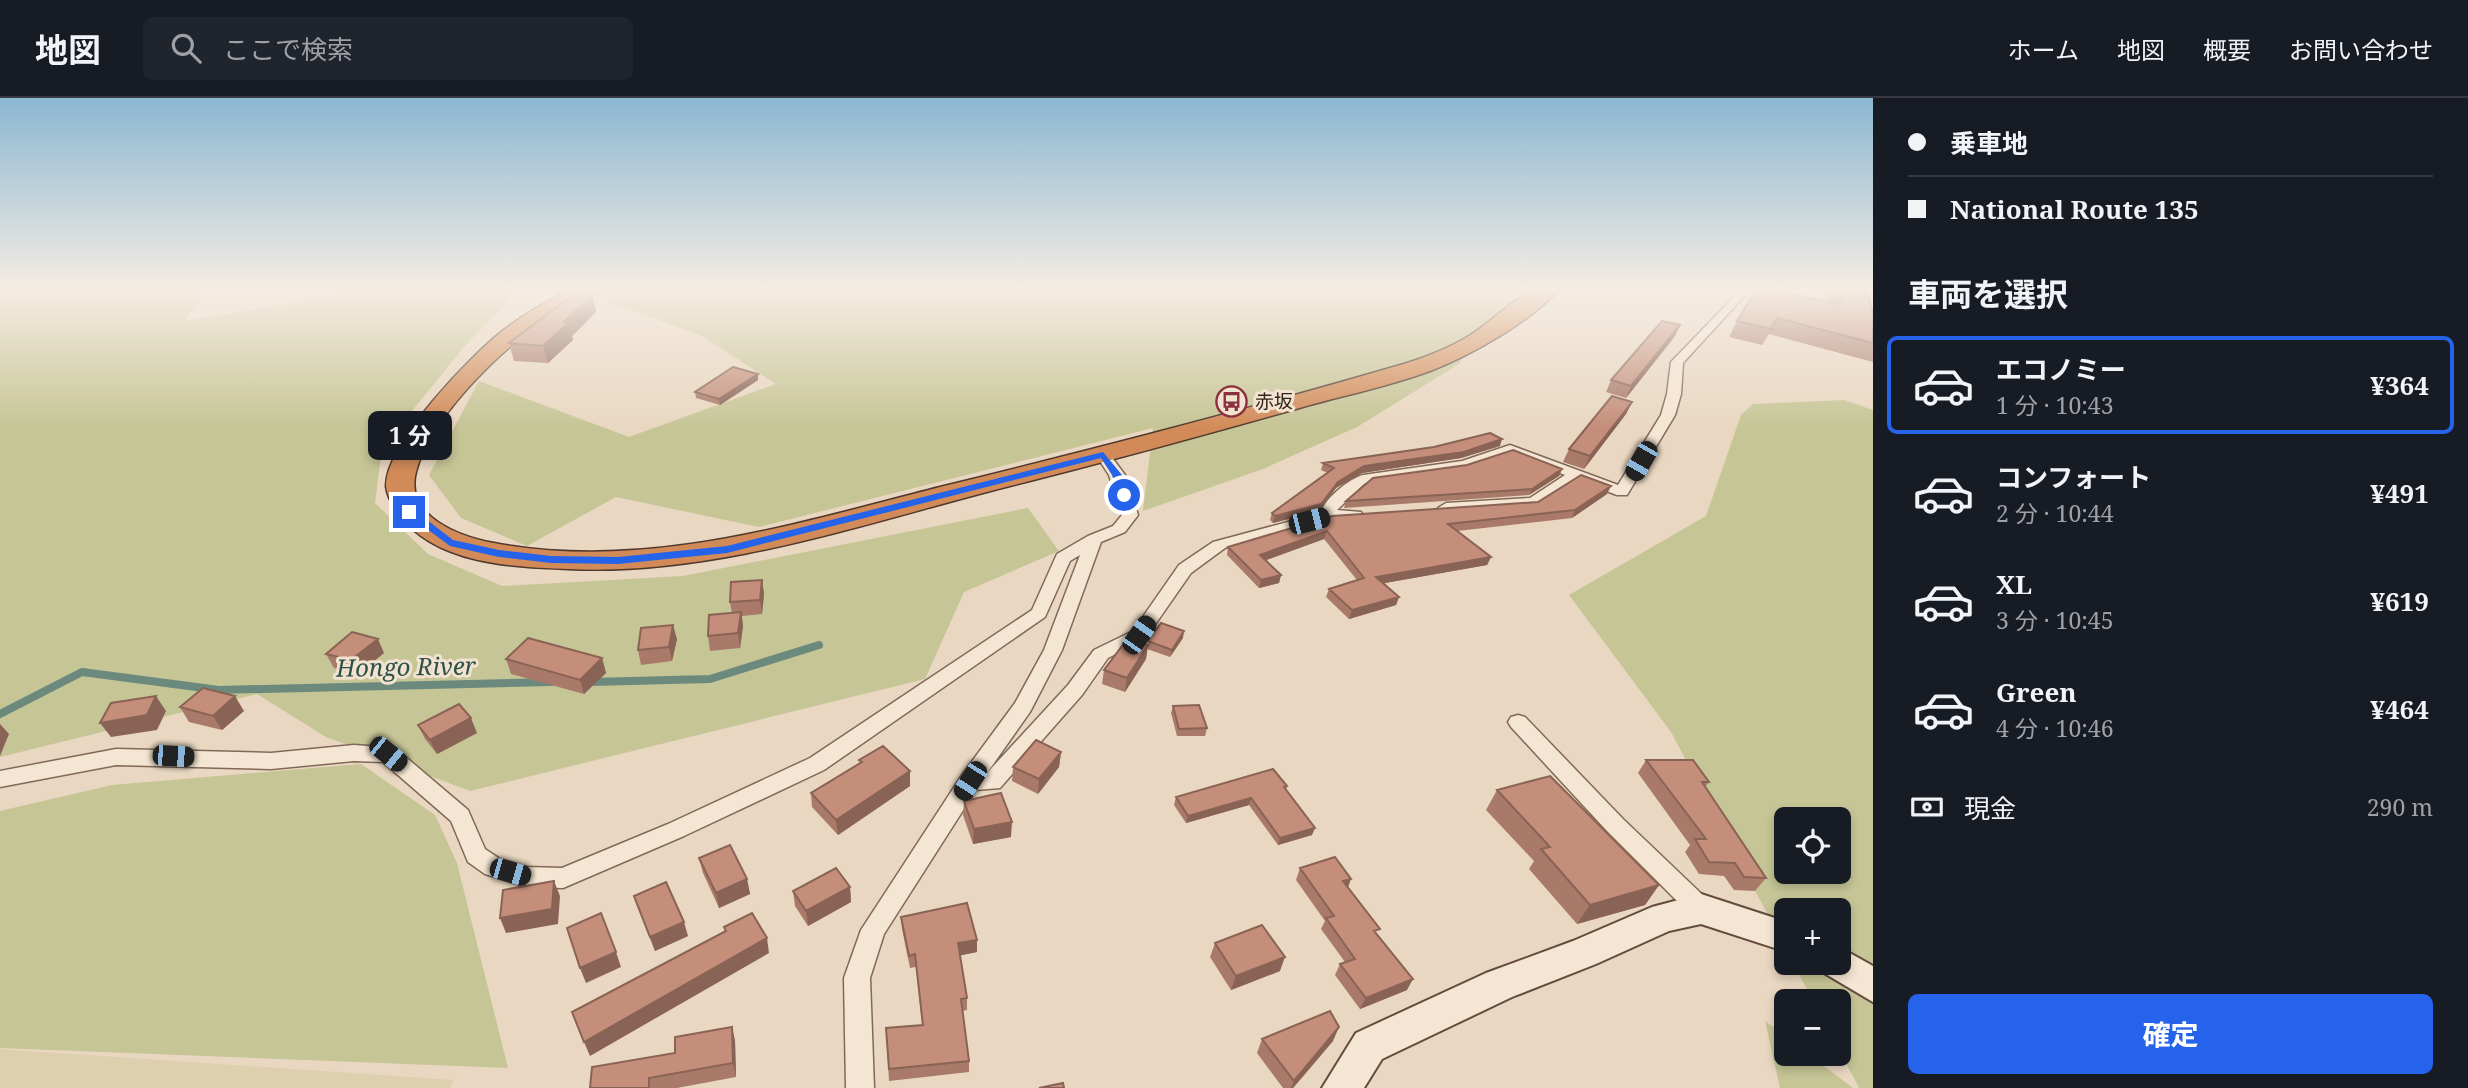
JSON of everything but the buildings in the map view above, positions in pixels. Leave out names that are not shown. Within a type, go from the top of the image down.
[{"type":"highway","points":[[512,335],[501,343],[453,395],[409,452],[400,487],[409,512],[450,542],[499,554],[551,559],[670,558],[727,550],[1103,455],[1421,366],[1485,335]]},
{"type":"street","points":[[1329,516],[1329,509],[1359,481],[1464,465],[1510,449],[1622,492],[1668,415],[1674,394],[1677,362],[1703,335]]},
{"type":"street","points":[[0,779],[116,757],[271,761],[354,753],[388,754],[460,816],[476,855],[493,867],[527,877],[563,878],[676,830],[817,764],[1039,613],[1063,558],[1094,539],[1119,528],[1130,515],[1117,475],[1103,455]]},
{"type":"street","points":[[1426,509],[1534,502],[1576,474]]},
{"type":"street","points":[[970,781],[992,782],[1075,690],[1101,654],[1139,635],[1185,569],[1219,545],[1329,516],[1372,513]]},
{"type":"street","points":[[860,1088],[857,978],[873,930],[970,781],[1023,708],[1053,650],[1094,539]]},
{"type":"street","points":[[1518,722],[1615,825],[1701,909],[1774,933]]},
{"type":"street","points":[[1342,1088],[1369,1046],[1499,985],[1584,953],[1664,917],[1701,909]]},
{"type":"street","points":[[1851,971],[1873,985]]},
{"type":"shaded area","points":[[0,335],[475,335],[382,448],[375,503],[428,554],[502,586],[683,576],[1028,508],[1059,551],[964,592],[925,679],[470,791],[326,737],[257,694],[0,757]]},
{"type":"shaded area","points":[[700,335],[1477,335],[1459,364],[1357,427],[1263,469],[1143,511],[1153,428],[759,527],[616,497],[527,546],[461,518],[429,475],[479,381],[629,437],[776,384]]},
{"type":"shaded area","points":[[1844,400],[1873,410],[1873,1088],[1859,1088],[1847,1066],[1851,1066],[1851,989],[1807,989],[1799,975],[1851,975],[1851,898],[1774,898],[1774,926],[1671,732],[1569,595],[1706,516],[1741,415],[1753,404]]},
{"type":"shaded area","points":[[361,764],[435,815],[457,863],[508,1068],[0,1048],[0,811],[112,785]]},
{"type":"shaded area","points":[[1765,1021],[1774,1028],[1774,1061]]},
{"type":"shaded area","points":[[0,1049],[454,1080],[450,1088],[0,1088]]},
{"type":"shaded area","points":[[1775,1066],[1824,1066],[1853,1088],[1780,1088]]},
{"type":"waterway","name":"Hongo River","points":[[590,682],[710,679],[819,645]]},
{"type":"waterway","name":"Hongo River","points":[[0,714],[82,672],[219,690],[551,682]]},
{"type":"place","name":"赤坂","points":[[1232,401]]},
{"type":"route","points":[[409,512],[450,542],[499,554],[551,559],[618,560],[670,558],[727,550],[1103,455],[1117,475],[1124,495]]}]
